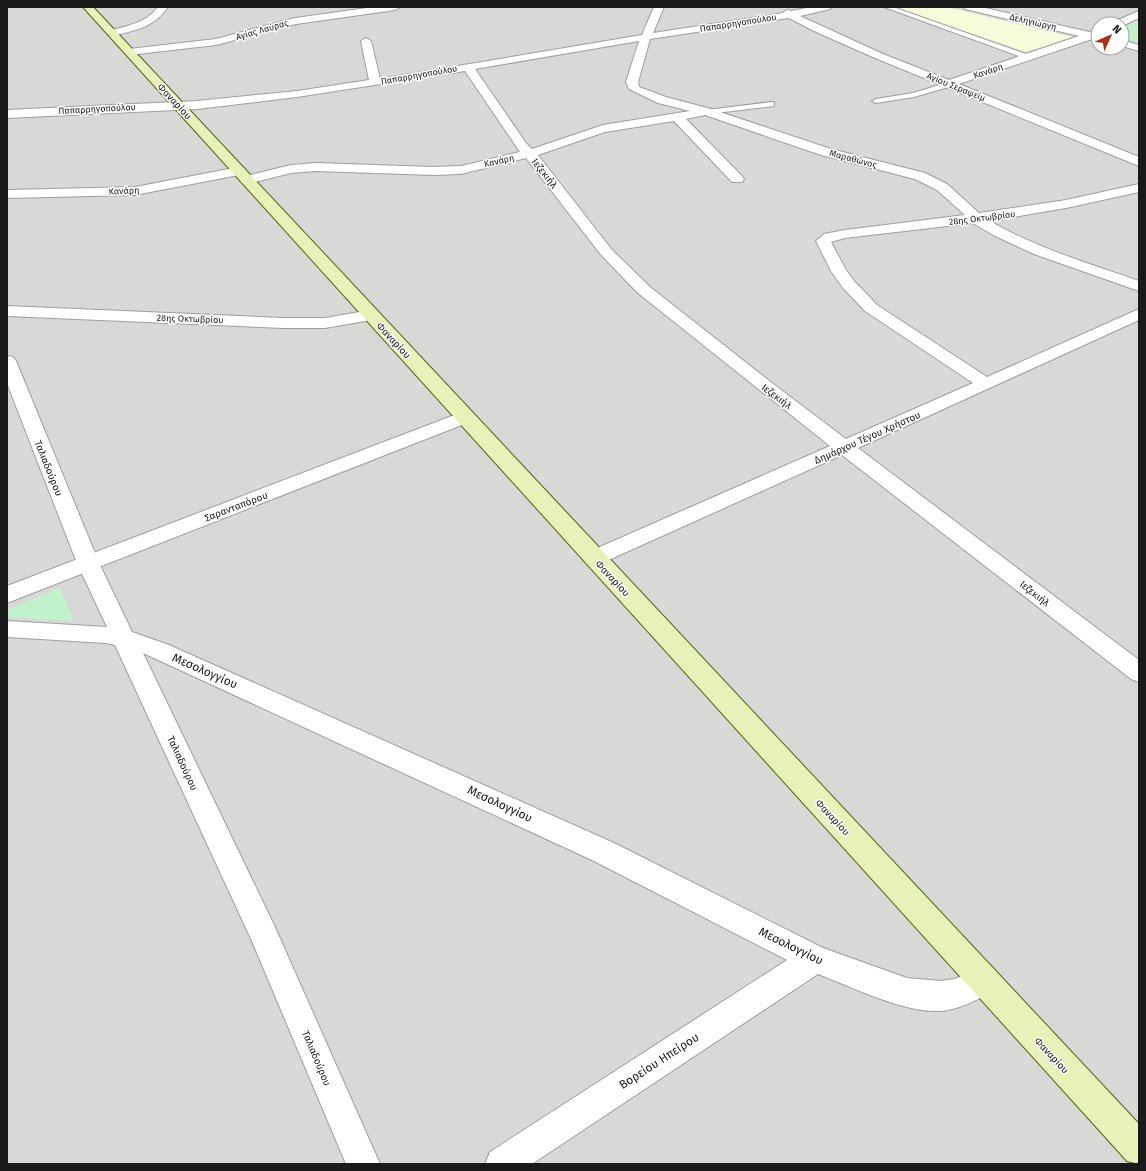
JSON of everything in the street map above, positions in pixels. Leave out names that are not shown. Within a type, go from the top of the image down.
[{"type":"main road","name":"Φαναρίου","points":[[88,7],[1139,1149]]},
{"type":"street","points":[[112,33],[136,27],[152,20],[159,14],[163,7]]},
{"type":"street","name":"Αγίας Λαύρας","points":[[130,52],[216,42],[295,21],[395,7]]},
{"type":"street","name":"Μαραθώνος","points":[[659,7],[646,37],[632,82],[633,87],[662,100],[707,112],[826,152],[927,179],[942,187],[977,219],[1000,233],[1039,251],[1139,286]]},
{"type":"street","name":"Αγίου Σεραφείμ","points":[[776,7],[844,41],[1139,162]]},
{"type":"street","name":"Παπαρρηγοπούλου","points":[[7,114],[179,106],[254,99],[375,83],[827,7]]},
{"type":"street","name":"Δεληγιώργη","points":[[968,7],[1090,35]]},
{"type":"street","name":"Κανάρη","points":[[949,84],[1090,38]]},
{"type":"street","points":[[366,41],[375,83]]},
{"type":"street","name":"Ιεζεκιήλ","points":[[468,67],[522,146],[530,154],[607,253],[644,290],[762,384],[1139,673]]},
{"type":"street","name":"Κανάρη","points":[[7,194],[135,191],[243,175],[316,167],[454,170],[530,154],[603,129],[707,112]]},
{"type":"street","points":[[677,117],[737,179]]},
{"type":"street","name":"28ης Οκτωβρίου","points":[[986,384],[871,308],[849,285],[839,271],[823,241],[825,239],[845,234],[977,219],[1063,205],[1139,188]]},
{"type":"street","points":[[7,325],[12,311]]},
{"type":"street","name":"28ης Οκτωβρίου","points":[[12,311],[283,323],[325,323],[371,315]]},
{"type":"street","name":"Δημάρχου Τέγου Χρήστου","points":[[594,558],[986,384],[1139,314]]},
{"type":"street","name":"Ταλιαδούρου","points":[[7,361],[88,563],[264,935],[363,1164]]},
{"type":"street","name":"Σαρανταπόρου","points":[[7,594],[465,417]]},
{"type":"street","name":"Μεσολογγίου","points":[[7,629],[83,633],[123,638],[188,662],[604,852],[815,958],[906,993],[926,996],[940,996],[957,993],[984,981]]},
{"type":"street","name":"Βορείου Ηπείρου","points":[[502,1164],[815,958]]},
{"type":"lane","points":[[887,7],[1030,57]]},
{"type":"lane","name":"Κανάρη","points":[[876,102],[914,95],[949,84]]},
{"type":"lane","name":"Κανάρη","points":[[707,112],[771,104]]},
{"type":"shaded area","points":[[7,7],[1139,7],[1139,1164],[7,1164]]},
{"type":"shaded area","points":[[893,7],[947,7],[1073,37],[1026,52]]},
{"type":"shaded area","points":[[1139,19],[1139,43],[1130,41],[1130,24]]},
{"type":"shaded area","points":[[60,588],[74,621],[7,617],[7,610]]}]
